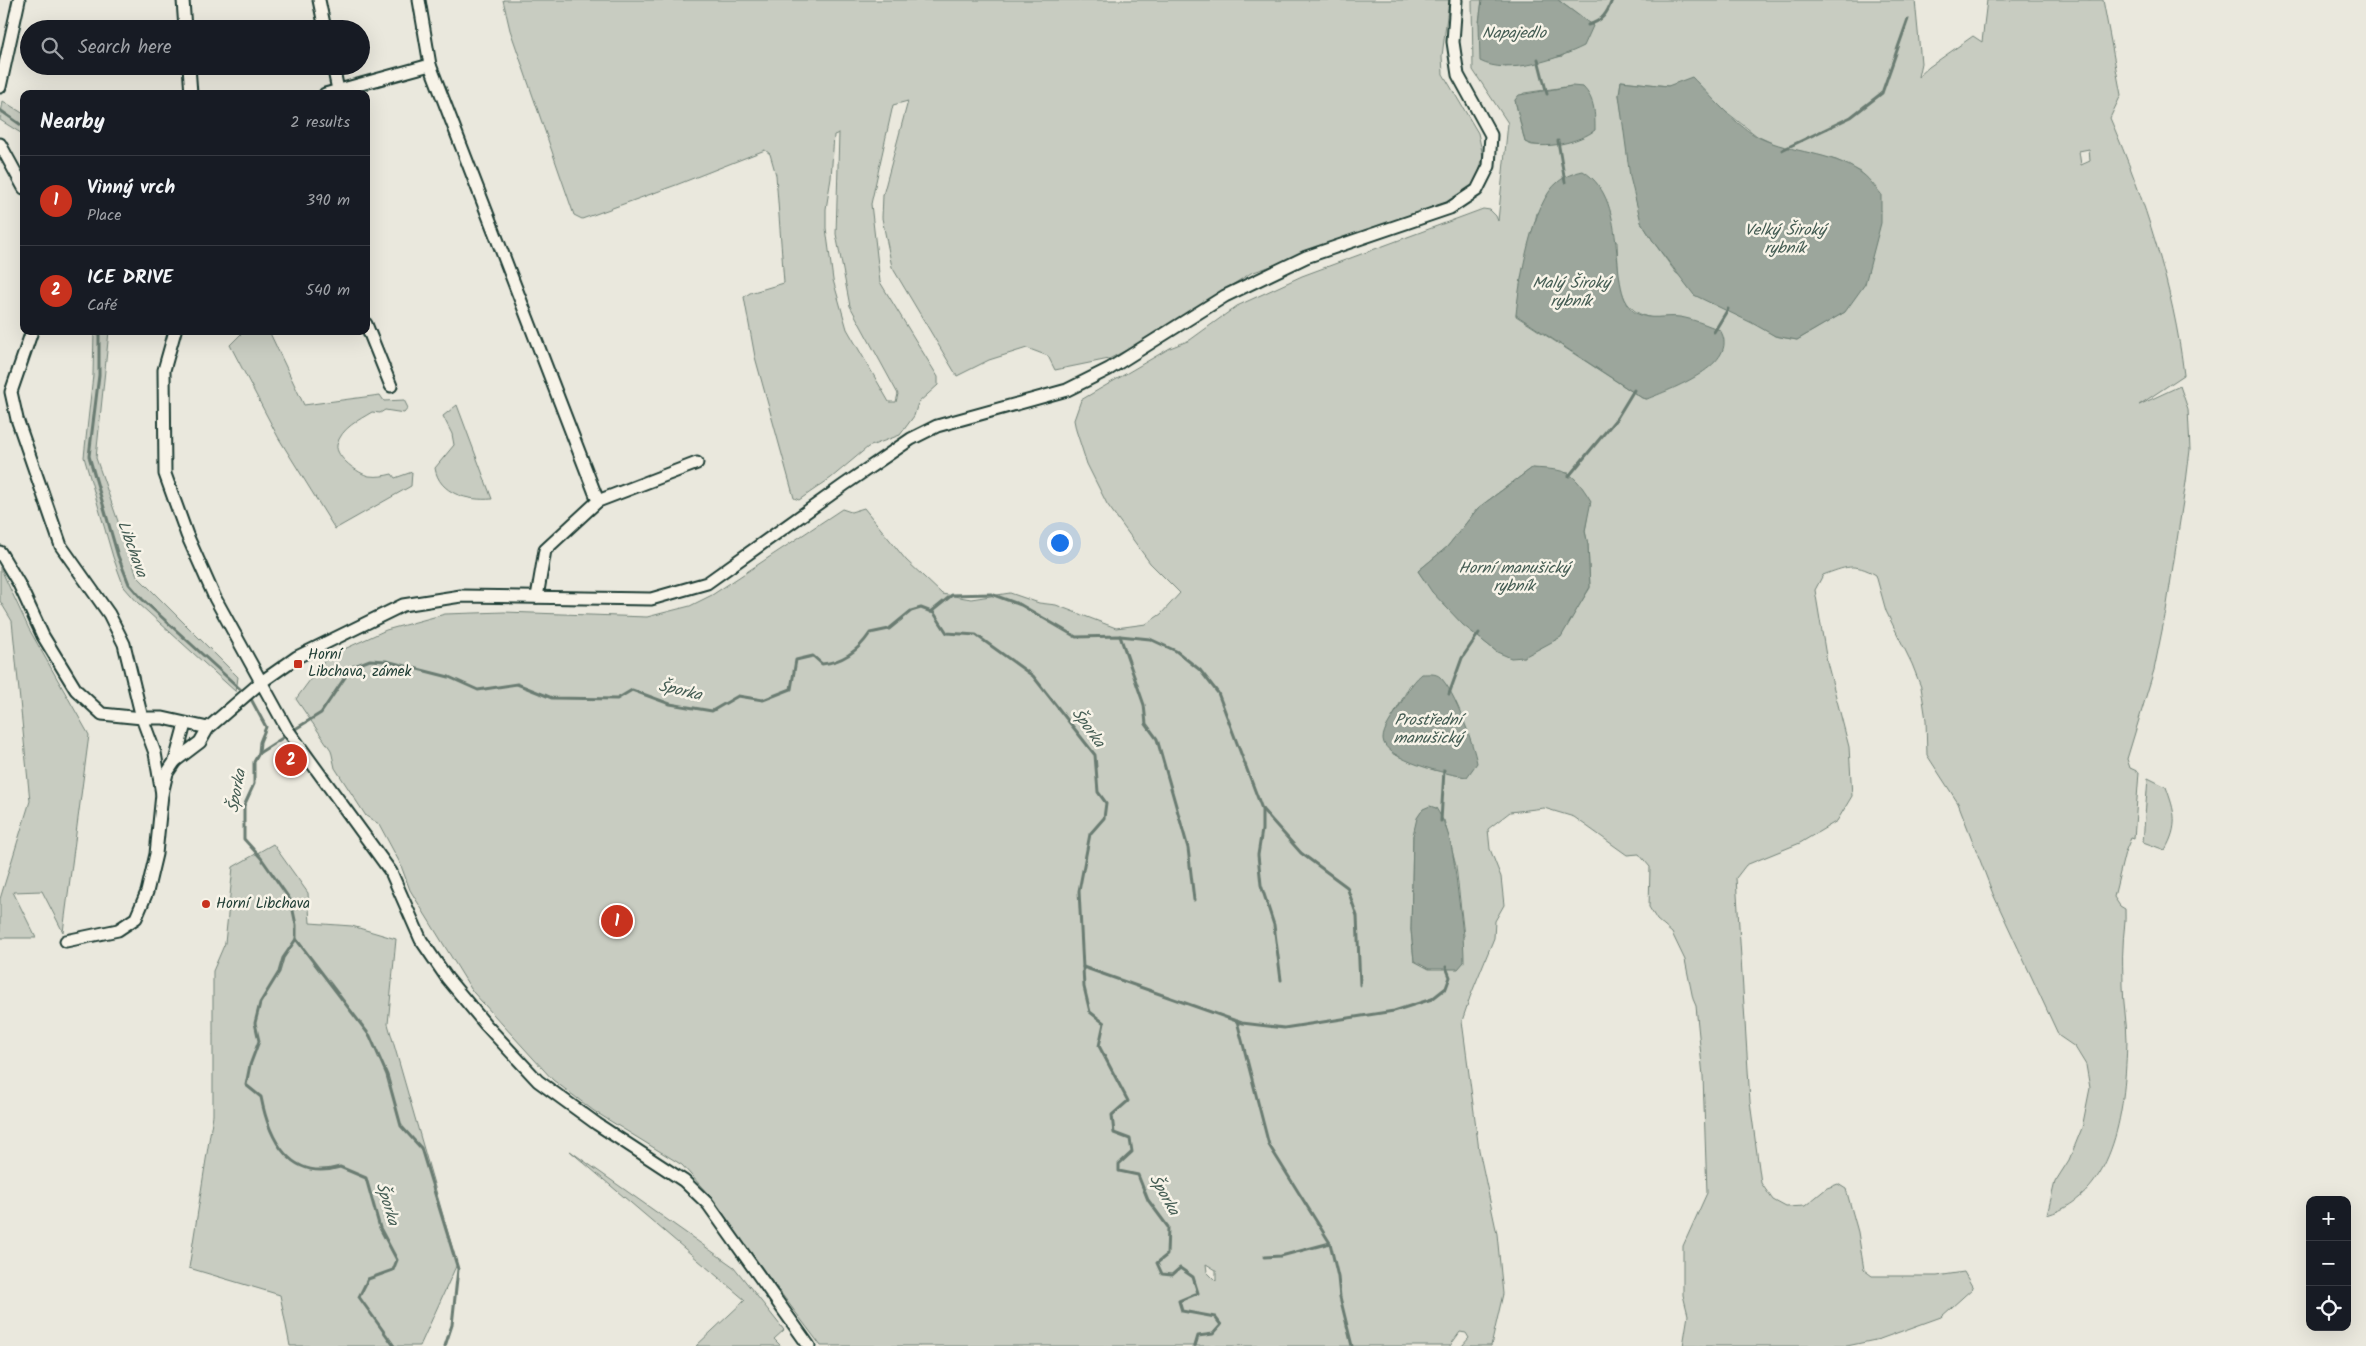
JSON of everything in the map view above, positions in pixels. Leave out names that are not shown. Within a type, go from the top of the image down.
[{"type":"street","points":[[0,87],[19,0]]},
{"type":"street","points":[[183,0],[184,20]]},
{"type":"street","points":[[319,0],[323,20]]},
{"type":"street","points":[[419,0],[430,65],[598,501]]},
{"type":"street","points":[[66,941],[118,930],[136,918],[147,892],[156,854],[162,794],[167,773],[175,762],[200,742],[208,728],[256,687],[297,657],[403,605],[461,596],[651,599],[708,583],[911,439],[937,426],[1067,390],[1109,369],[1233,292],[1306,257],[1450,208],[1477,190],[1489,166],[1491,135],[1458,75],[1453,42],[1456,0]]},
{"type":"street","points":[[335,75],[338,90],[430,65]]},
{"type":"street","points":[[190,75],[191,90]]},
{"type":"street","points":[[0,144],[20,181]]},
{"type":"street","points":[[370,334],[391,386]]},
{"type":"street","points":[[31,335],[10,392],[16,419],[61,546],[109,614],[124,644],[142,718],[155,752],[162,794]]},
{"type":"street","points":[[174,335],[164,370],[166,474],[187,535],[256,687],[391,872],[421,940],[447,978],[486,1025],[538,1081],[597,1124],[684,1181],[708,1204],[809,1346]]},
{"type":"street","points":[[537,597],[545,550],[598,501],[697,463]]},
{"type":"street","points":[[0,552],[19,584],[43,636],[76,690],[102,714],[163,718],[208,728]]},
{"type":"street","points":[[175,762],[185,724]]},
{"type":"shaded area","points":[[503,0],[1449,0],[1442,56],[1443,74],[1478,133],[1483,156],[1478,177],[1470,189],[1448,205],[1251,273],[1142,342],[1109,359],[1055,370],[1048,356],[1027,348],[989,360],[957,376],[892,267],[882,218],[883,195],[908,101],[893,105],[871,204],[880,282],[938,377],[938,385],[918,403],[914,416],[900,435],[868,447],[831,478],[799,500],[794,498],[755,357],[744,297],[750,293],[784,283],[776,175],[770,154],[765,150],[582,219],[574,215],[510,30]],"holes":[[[839,133],[836,234],[850,306],[898,394],[896,402],[889,402],[847,329],[833,280],[826,228],[826,209],[831,178],[834,135]]]},
{"type":"shaded area","points":[[1472,0],[1482,0],[1479,23],[1505,67],[1563,56],[1580,17],[1558,0],[1915,0],[1921,63],[1918,77],[1973,36],[1982,42],[1987,0],[2103,0],[2121,95],[2110,118],[2146,211],[2156,244],[2173,310],[2184,375],[2139,405],[2180,386],[2188,409],[2190,450],[2166,611],[2154,670],[2127,759],[2130,768],[2139,772],[2134,839],[2131,838],[2125,852],[2114,897],[2120,906],[2125,909],[2123,992],[2127,1034],[2126,1066],[2120,1118],[2113,1144],[2103,1167],[2089,1188],[2071,1204],[2047,1215],[2055,1182],[2069,1160],[2082,1128],[2090,1088],[2086,1065],[2075,1047],[2059,1036],[1993,894],[1958,803],[1927,755],[1926,720],[1921,687],[1886,611],[1876,575],[1862,568],[1850,567],[1823,575],[1815,590],[1827,662],[1849,747],[1852,796],[1837,821],[1800,843],[1746,865],[1736,878],[1750,1102],[1761,1183],[1773,1200],[1786,1207],[1805,1206],[1827,1188],[1838,1184],[1846,1189],[1858,1232],[1864,1270],[1872,1276],[1937,1276],[1964,1272],[1973,1288],[1941,1317],[1880,1339],[1847,1346],[1683,1346],[1688,1315],[1683,1295],[1683,1246],[1707,1193],[1703,1076],[1696,1006],[1685,960],[1672,933],[1657,920],[1649,907],[1650,867],[1639,854],[1627,855],[1574,817],[1544,808],[1510,812],[1488,829],[1490,849],[1501,877],[1504,905],[1495,921],[1494,938],[1462,1021],[1479,1150],[1497,1234],[1503,1294],[1491,1346],[1462,1346],[1469,1338],[1466,1333],[1460,1332],[1450,1346],[821,1346],[737,1235],[717,1204],[682,1165],[594,1111],[553,1080],[473,992],[410,890],[400,863],[379,824],[366,816],[335,768],[331,750],[296,699],[327,657],[386,630],[445,614],[504,612],[647,617],[690,606],[712,595],[842,509],[851,512],[864,508],[906,560],[942,594],[971,599],[1010,593],[1039,603],[1056,605],[1116,628],[1146,624],[1161,614],[1180,593],[1150,563],[1107,504],[1087,464],[1076,430],[1074,420],[1081,400],[1170,348],[1190,340],[1237,306],[1302,276],[1483,209],[1490,210],[1498,221],[1508,123],[1473,70]],"holes":[[[1621,81],[1668,86],[1729,114],[1757,136],[1783,148],[1836,160],[1861,172],[1845,312],[1797,340],[1775,336],[1676,273],[1641,222],[1619,95]],[[1572,86],[1543,145],[1532,145],[1525,142],[1515,100],[1524,93]],[[2089,149],[2090,161],[2081,165],[2079,151]],[[1537,213],[1617,242],[1619,278],[1625,299],[1640,314],[1652,318],[1647,399],[1642,398],[1516,316],[1525,264]],[[1532,468],[1569,473],[1587,519],[1585,531],[1588,545],[1590,588],[1573,615],[1497,652],[1454,614],[1435,594],[1418,571],[1447,547],[1478,508]],[[1411,683],[1435,770],[1393,754],[1386,729]],[[1444,820],[1456,866],[1464,936],[1414,961],[1411,930],[1413,835]],[[1206,1264],[1216,1270],[1216,1281],[1207,1272]]]},
{"type":"shaded area","points":[[3,101],[20,112],[20,132],[0,120]]},
{"type":"shaded area","points":[[94,335],[109,335],[96,458],[137,576],[238,677],[236,692],[138,603],[124,587],[113,557],[84,457],[93,375]]},
{"type":"shaded area","points":[[240,335],[271,335],[304,405],[380,395],[384,401],[404,400],[408,408],[404,413],[385,410],[380,413],[372,412],[356,421],[342,434],[337,450],[344,460],[365,475],[392,474],[395,478],[412,472],[411,486],[335,529],[278,437],[230,345]]},
{"type":"shaded area","points":[[457,405],[492,499],[474,499],[456,494],[448,490],[438,477],[435,468],[454,445],[452,434],[443,416]]},
{"type":"shaded area","points":[[0,567],[29,629],[89,735],[63,932],[42,891],[13,892],[36,938],[0,938],[0,899],[30,801],[12,621],[0,601]]},
{"type":"shaded area","points":[[2148,778],[2166,787],[2172,804],[2174,826],[2165,850],[2143,842]]},
{"type":"shaded area","points":[[273,844],[308,893],[310,923],[352,926],[396,939],[388,1024],[457,1264],[420,1346],[290,1346],[280,1295],[189,1268],[213,1115],[213,971],[225,943],[233,867]]},
{"type":"shaded area","points":[[570,1151],[734,1267],[784,1330],[774,1339],[781,1346],[696,1346],[745,1300]]},
{"type":"water","name":"Napajedlo","points":[[1482,0],[1558,0],[1593,26],[1584,46],[1561,56],[1518,66],[1504,67],[1491,65],[1480,61],[1479,23]]},
{"type":"water","name":"Velký Široký rybník","points":[[1692,77],[1724,110],[1751,133],[1772,143],[1824,156],[1849,165],[1866,177],[1881,194],[1881,223],[1865,284],[1845,312],[1797,340],[1775,336],[1694,295],[1655,244],[1641,222],[1630,177],[1619,95],[1621,81],[1668,86]]},
{"type":"water","points":[[1572,86],[1583,87],[1590,97],[1594,113],[1595,130],[1580,138],[1561,144],[1541,146],[1525,142],[1515,100],[1519,95]]},
{"type":"water","name":"Malý Široký rybník","points":[[1583,171],[1598,185],[1608,204],[1613,225],[1621,287],[1627,303],[1636,313],[1647,317],[1680,317],[1720,330],[1724,342],[1721,354],[1700,374],[1647,399],[1642,398],[1516,315],[1528,244],[1541,207],[1549,192],[1558,182],[1570,175]]},
{"type":"water","name":"Horní manušický rybník","points":[[1532,468],[1561,471],[1568,474],[1579,483],[1591,501],[1585,531],[1588,545],[1590,587],[1561,637],[1524,657],[1511,658],[1497,652],[1463,625],[1432,592],[1418,571],[1447,547],[1478,508]]},
{"type":"water","name":"Prostřední manušický","points":[[1422,674],[1434,674],[1440,677],[1457,705],[1472,743],[1477,763],[1467,777],[1433,770],[1405,760],[1386,747],[1383,735],[1386,727],[1411,686]]},
{"type":"water","points":[[1430,806],[1436,808],[1442,818],[1454,860],[1464,953],[1464,962],[1458,969],[1429,969],[1414,961],[1411,930],[1413,835],[1417,818],[1423,809]]},
{"type":"waterway","points":[[1588,25],[1603,16],[1612,0]]},
{"type":"waterway","points":[[1782,150],[1851,117],[1882,93],[1908,19]]},
{"type":"waterway","points":[[1538,59],[1547,94]]},
{"type":"waterway","name":"Libchava","points":[[0,110],[20,124]]},
{"type":"waterway","points":[[1558,141],[1565,182]]},
{"type":"waterway","points":[[1714,332],[1728,309]]},
{"type":"waterway","name":"Libchava","points":[[99,335],[99,375],[89,456],[118,556],[129,584],[142,599],[251,699],[266,727],[260,742],[259,753]]},
{"type":"waterway","points":[[1569,476],[1617,418],[1634,390]]},
{"type":"waterway","points":[[931,612],[952,595],[991,594],[1021,605],[1076,637],[1120,636],[1150,639],[1176,651],[1200,670],[1218,693],[1262,809],[1301,853],[1347,887],[1357,916],[1360,985]]},
{"type":"waterway","name":"Šporka","points":[[292,731],[321,713],[352,667],[370,660],[386,661],[449,677],[478,690],[517,684],[552,698],[617,699],[632,690],[670,704],[712,711],[738,696],[763,700],[791,689],[796,660],[813,656],[822,664],[837,661],[855,650],[870,633],[889,629],[911,611],[921,608],[934,613],[947,633],[976,635],[1033,676],[1095,755],[1098,792],[1106,803],[1104,818],[1090,834],[1079,891],[1084,987],[1090,1012],[1104,1023],[1099,1046],[1128,1101],[1112,1115],[1114,1133],[1130,1139],[1132,1152],[1119,1164],[1119,1171],[1138,1175],[1148,1200],[1168,1227],[1167,1255],[1157,1263],[1162,1274],[1172,1275],[1180,1268],[1193,1277],[1198,1293],[1179,1301],[1182,1311],[1215,1317],[1221,1325],[1213,1334],[1198,1336],[1195,1346]]},
{"type":"waterway","points":[[1449,694],[1462,658],[1479,633]]},
{"type":"waterway","points":[[1120,636],[1144,705],[1146,724],[1157,739],[1188,848],[1194,900]]},
{"type":"waterway","name":"Šporka","points":[[287,735],[259,753],[254,762],[254,784],[244,806],[244,839],[261,858],[291,901],[296,925],[296,939],[283,958],[279,972],[260,1003],[255,1023],[259,1041],[250,1065],[246,1085],[261,1097],[276,1142],[295,1163],[308,1168],[323,1170],[340,1167],[366,1178],[380,1228],[397,1260],[393,1270],[368,1279],[359,1297],[394,1346]]},
{"type":"waterway","points":[[1441,821],[1444,770]]},
{"type":"waterway","points":[[1262,809],[1262,830],[1258,855],[1261,885],[1274,925],[1281,980]]},
{"type":"waterway","points":[[296,939],[370,1036],[387,1075],[401,1126],[421,1148],[458,1269],[452,1325],[445,1346]]},
{"type":"waterway","points":[[1083,967],[1242,1023],[1284,1028],[1394,1011],[1432,999],[1446,988],[1450,977],[1446,967]]},
{"type":"waterway","points":[[1237,1021],[1269,1145],[1330,1243],[1338,1277],[1340,1297],[1352,1346]]},
{"type":"waterway","points":[[1264,1257],[1281,1256],[1330,1243]]},
{"type":"place","name":"Horní Libchava, zámek","points":[[298,664]]},
{"type":"place","name":"ICE DRIVE","points":[[291,760]]},
{"type":"place","name":"Horní Libchava","points":[[206,904]]},
{"type":"place","name":"Vinný vrch","points":[[617,921]]}]
